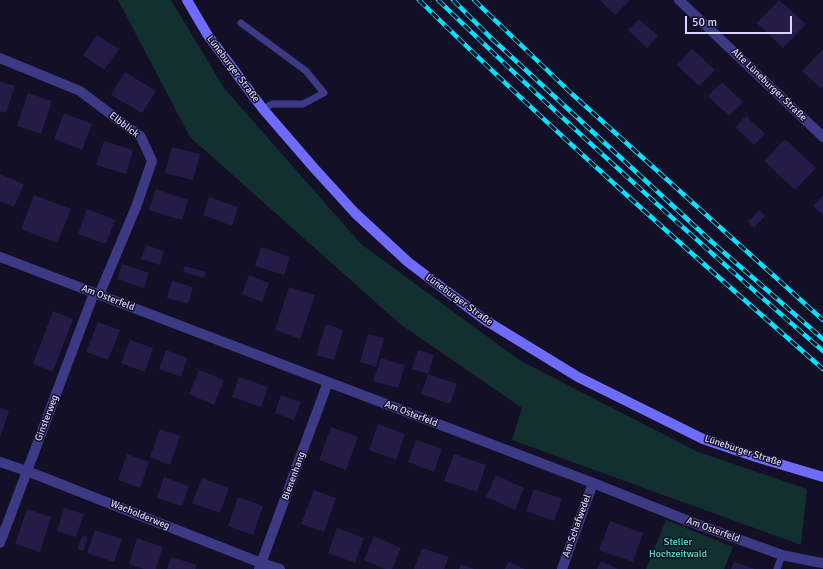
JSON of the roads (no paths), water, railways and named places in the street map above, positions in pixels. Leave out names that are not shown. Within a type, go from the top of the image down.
[{"type":"main road","name":"Lüneburger Straße","points":[[187,0],[207,34],[264,109],[314,168],[355,213],[408,262],[485,320],[578,377],[704,439],[756,457],[823,477]]},
{"type":"street","name":"Alte Lüneburger Straße","points":[[679,0],[823,137]]},
{"type":"street","name":"Elbblick","points":[[0,58],[80,91],[141,137],[152,161],[136,206],[97,294]]},
{"type":"street","name":"Am Osterfeld","points":[[0,257],[593,483],[691,522],[782,555],[823,562]]},
{"type":"street","name":"Ginsterweg","points":[[0,543],[27,470],[97,294]]},
{"type":"street","name":"Bienenhang","points":[[260,566],[328,382]]},
{"type":"street","name":"Wacholderweg","points":[[0,462],[27,470],[260,566],[280,569]]},
{"type":"street","name":"Am Schafwedel","points":[[562,569],[593,483]]},
{"type":"lane","points":[[241,23],[306,71],[324,93],[303,104],[272,104],[264,109]]},
{"type":"lane","points":[[777,569],[782,555]]},
{"type":"railway","points":[[419,0],[568,141],[669,233],[823,369]]},
{"type":"railway","points":[[438,0],[532,90],[628,178],[823,351]]},
{"type":"railway","points":[[453,0],[490,37],[712,242],[823,339]]},
{"type":"railway","points":[[474,0],[572,94],[823,320]]},
{"type":"park label","name":"Steller Hochzeitwald","points":[[678,548]]}]
